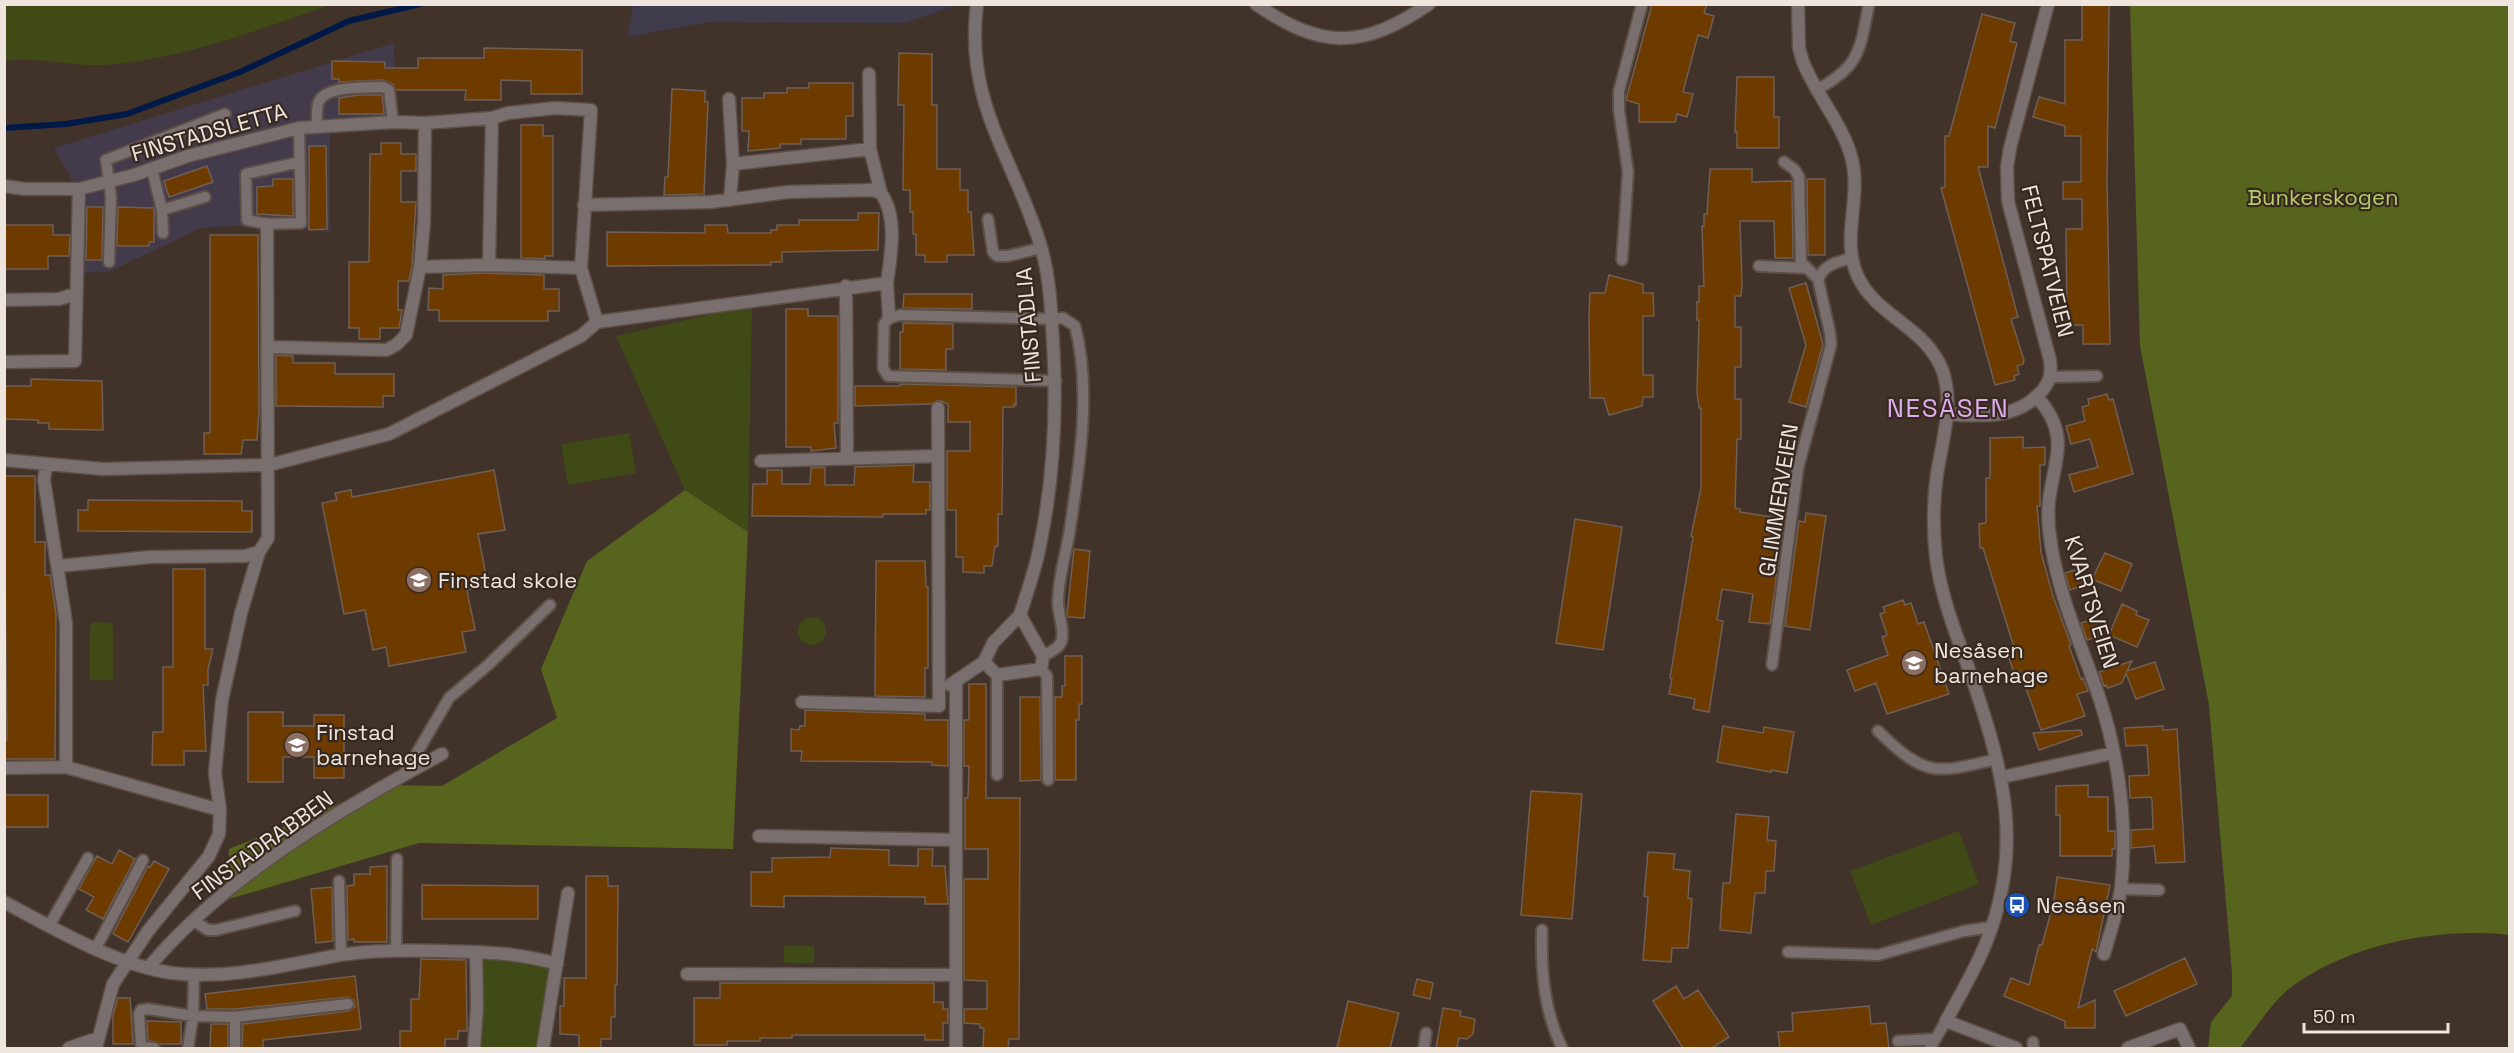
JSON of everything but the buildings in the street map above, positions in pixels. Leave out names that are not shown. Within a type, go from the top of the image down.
[{"type":"street","name":"FINSTADLIA","points":[[977,4],[975,48],[978,83],[989,120],[1041,248],[1050,291],[1056,381],[1054,448],[1040,546],[1020,615],[993,643],[984,662]]},
{"type":"street","points":[[1256,4],[1300,30],[1341,39],[1382,32],[1429,4]]},
{"type":"street","points":[[1798,4],[1799,48],[1816,90],[1845,141],[1852,162],[1852,258],[1859,279],[1874,298],[1919,335],[1934,354],[1947,386],[1947,414],[1935,491],[1936,558],[1947,604],[1997,759],[2006,804],[2007,840],[2005,874],[1992,927],[1976,967],[1946,1021],[2016,1048]]},
{"type":"street","name":"FELTSPATVEIEN","points":[[2049,4],[2010,148],[2007,184],[2008,201],[2050,360],[2051,377]]},
{"type":"street","points":[[869,74],[870,149],[881,193],[886,200],[892,243],[886,283],[889,318]]},
{"type":"street","points":[[729,99],[733,164],[730,200]]},
{"type":"street","name":"FINSTADSLETTA","points":[[4,186],[25,189],[79,189],[152,169],[188,156],[299,128],[492,118],[508,113],[555,108],[591,110],[584,205]]},
{"type":"street","points":[[489,265],[492,118]]},
{"type":"street","points":[[269,347],[386,350],[396,345],[406,335],[420,267],[424,222],[425,123]]},
{"type":"street","points":[[733,164],[870,149]]},
{"type":"street","points":[[4,362],[75,361],[79,189]]},
{"type":"street","points":[[597,322],[581,268],[584,205],[711,202],[818,189],[872,190],[881,193]]},
{"type":"street","points":[[69,1048],[97,1043],[113,984],[148,931],[209,856],[219,834],[220,810],[215,773],[222,700],[241,613],[259,552],[268,538],[267,224]]},
{"type":"street","points":[[420,267],[489,265],[581,268]]},
{"type":"street","points":[[4,460],[103,469],[269,465],[389,434],[581,336],[597,322],[846,286],[886,283]]},
{"type":"street","points":[[846,286],[847,459]]},
{"type":"street","points":[[4,300],[59,299],[75,294]]},
{"type":"street","points":[[1947,414],[1984,416],[2012,412],[2037,397],[2051,377]]},
{"type":"street","name":"KVARTSVEIEN","points":[[2037,397],[2054,421],[2059,441],[2048,511],[2055,562],[2101,703],[2113,753],[2122,817],[2121,889],[2104,954]]},
{"type":"street","points":[[802,702],[939,706],[938,408]]},
{"type":"street","points":[[761,461],[938,456]]},
{"type":"street","points":[[46,465],[44,480],[66,623],[66,767]]},
{"type":"street","points":[[59,566],[150,557],[245,556],[259,552]]},
{"type":"street","points":[[939,692],[984,662],[997,675],[1042,663],[1020,615]]},
{"type":"street","points":[[956,681],[956,1048]]},
{"type":"street","points":[[2001,777],[2113,753]]},
{"type":"street","name":"FINSTADRABBEN","points":[[149,967],[171,940],[235,885],[320,825],[442,754]]},
{"type":"street","points":[[4,768],[66,767],[220,810]]},
{"type":"street","points":[[759,836],[956,840]]},
{"type":"street","points":[[543,1048],[568,893]]},
{"type":"street","points":[[4,902],[49,926],[129,962],[195,975],[224,975],[281,968],[341,955],[396,949],[502,952],[557,964]]},
{"type":"street","points":[[474,1048],[477,1008],[476,952]]},
{"type":"street","points":[[687,974],[956,975]]},
{"type":"street","points":[[2128,1048],[2180,1029],[2189,1048]]},
{"type":"lane","points":[[1622,260],[1628,172],[1619,110],[1619,91],[1642,4]]},
{"type":"lane","points":[[1816,90],[1840,76],[1854,60],[1860,49],[1869,4]]},
{"type":"lane","points":[[317,126],[318,102],[323,96],[334,90],[383,87],[391,94],[393,122]]},
{"type":"lane","points":[[110,262],[111,197],[106,160],[225,114]]},
{"type":"lane","points":[[299,128],[300,162],[301,223],[267,224],[247,220],[246,174],[300,162]]},
{"type":"lane","points":[[1784,162],[1794,169],[1799,177],[1801,262],[1804,268],[1818,279],[1829,265],[1852,258]]},
{"type":"lane","points":[[152,169],[162,210],[163,232]]},
{"type":"lane","points":[[162,210],[205,197]]},
{"type":"lane","points":[[988,219],[993,252],[997,256],[1008,256],[1041,248]]},
{"type":"lane","points":[[1759,266],[1804,268]]},
{"type":"lane","name":"GLIMMERVEIEN","points":[[1772,665],[1798,468],[1830,345],[1830,333],[1818,279]]},
{"type":"lane","points":[[1048,780],[1047,676],[1042,663],[1059,646],[1062,639],[1058,603],[1076,494],[1083,378],[1081,348],[1075,326],[1064,318],[900,315],[889,318],[884,324],[883,368],[888,376],[1056,381]]},
{"type":"lane","points":[[2051,377],[2097,376]]},
{"type":"lane","points":[[404,775],[449,698],[488,665],[550,605]]},
{"type":"lane","points":[[997,675],[997,775]]},
{"type":"lane","points":[[1878,730],[1903,756],[1923,767],[1956,768],[1997,759]]},
{"type":"lane","points":[[49,926],[88,858]]},
{"type":"lane","points":[[396,949],[397,859]]},
{"type":"lane","points":[[96,948],[143,860]]},
{"type":"lane","points":[[339,881],[341,955]]},
{"type":"lane","points":[[2121,889],[2159,890]]},
{"type":"lane","points":[[194,921],[208,930],[216,930],[295,911]]},
{"type":"lane","points":[[1788,952],[1878,955],[1964,932],[1992,927]]},
{"type":"lane","points":[[1542,930],[1544,994],[1551,1024],[1562,1048]]},
{"type":"lane","points":[[188,1048],[193,1016],[195,975]]},
{"type":"lane","points":[[154,1048],[144,1047],[141,1044],[139,1014],[141,1010],[193,1016],[235,1017],[348,1004]]},
{"type":"lane","points":[[235,1017],[235,1048]]},
{"type":"lane","points":[[1898,1041],[1932,1044],[1946,1021]]},
{"type":"lane","points":[[1424,1048],[1426,1033]]},
{"type":"shaded area","points":[[633,4],[958,5],[905,23],[709,22],[627,37]]},
{"type":"shaded area","points":[[394,43],[395,130],[330,133],[330,232],[267,224],[201,228],[109,272],[79,273],[83,200],[54,148]]},
{"type":"green space","points":[[4,5],[331,5],[192,50],[134,62],[93,65],[29,60],[5,61]]},
{"type":"green space","name":"Bunkerskogen","points":[[2130,5],[2509,5],[2509,935],[2482,933],[2424,937],[2395,942],[2339,960],[2313,973],[2284,993],[2240,1048],[2208,1048],[2211,1022],[2232,996],[2232,973],[2209,705],[2140,346]]},
{"type":"green space","points":[[752,305],[748,532],[685,490],[616,336]]},
{"type":"green space","points":[[629,433],[636,473],[568,485],[561,444]]},
{"type":"green space","points":[[685,490],[748,532],[733,849],[419,843],[229,899],[229,849],[385,785],[442,786],[557,718],[541,669],[587,561]]},
{"type":"green space","points":[[812,617],[822,621],[826,631],[822,641],[812,645],[802,641],[798,631],[802,621]]},
{"type":"green space","points":[[94,622],[110,623],[113,626],[113,680],[90,680],[90,626]]},
{"type":"green space","points":[[1959,831],[1979,884],[1871,925],[1850,871]]},
{"type":"green space","points":[[784,946],[814,946],[814,963],[784,963]]},
{"type":"green space","points":[[484,957],[523,961],[552,968],[539,1040],[534,1048],[479,1048]]},
{"type":"waterway","points":[[4,128],[66,124],[127,114],[240,72],[349,21],[420,4]]},
{"type":"place","name":"Finstad skole","points":[[419,580]]},
{"type":"place","name":"Nesåsen barnehage","points":[[1914,663]]},
{"type":"place","name":"Finstad barnehage","points":[[297,745]]},
{"type":"place","name":"Nesåsen","points":[[2017,905]]},
{"type":"district","name":"NESÅSEN","points":[[1948,408]]}]
